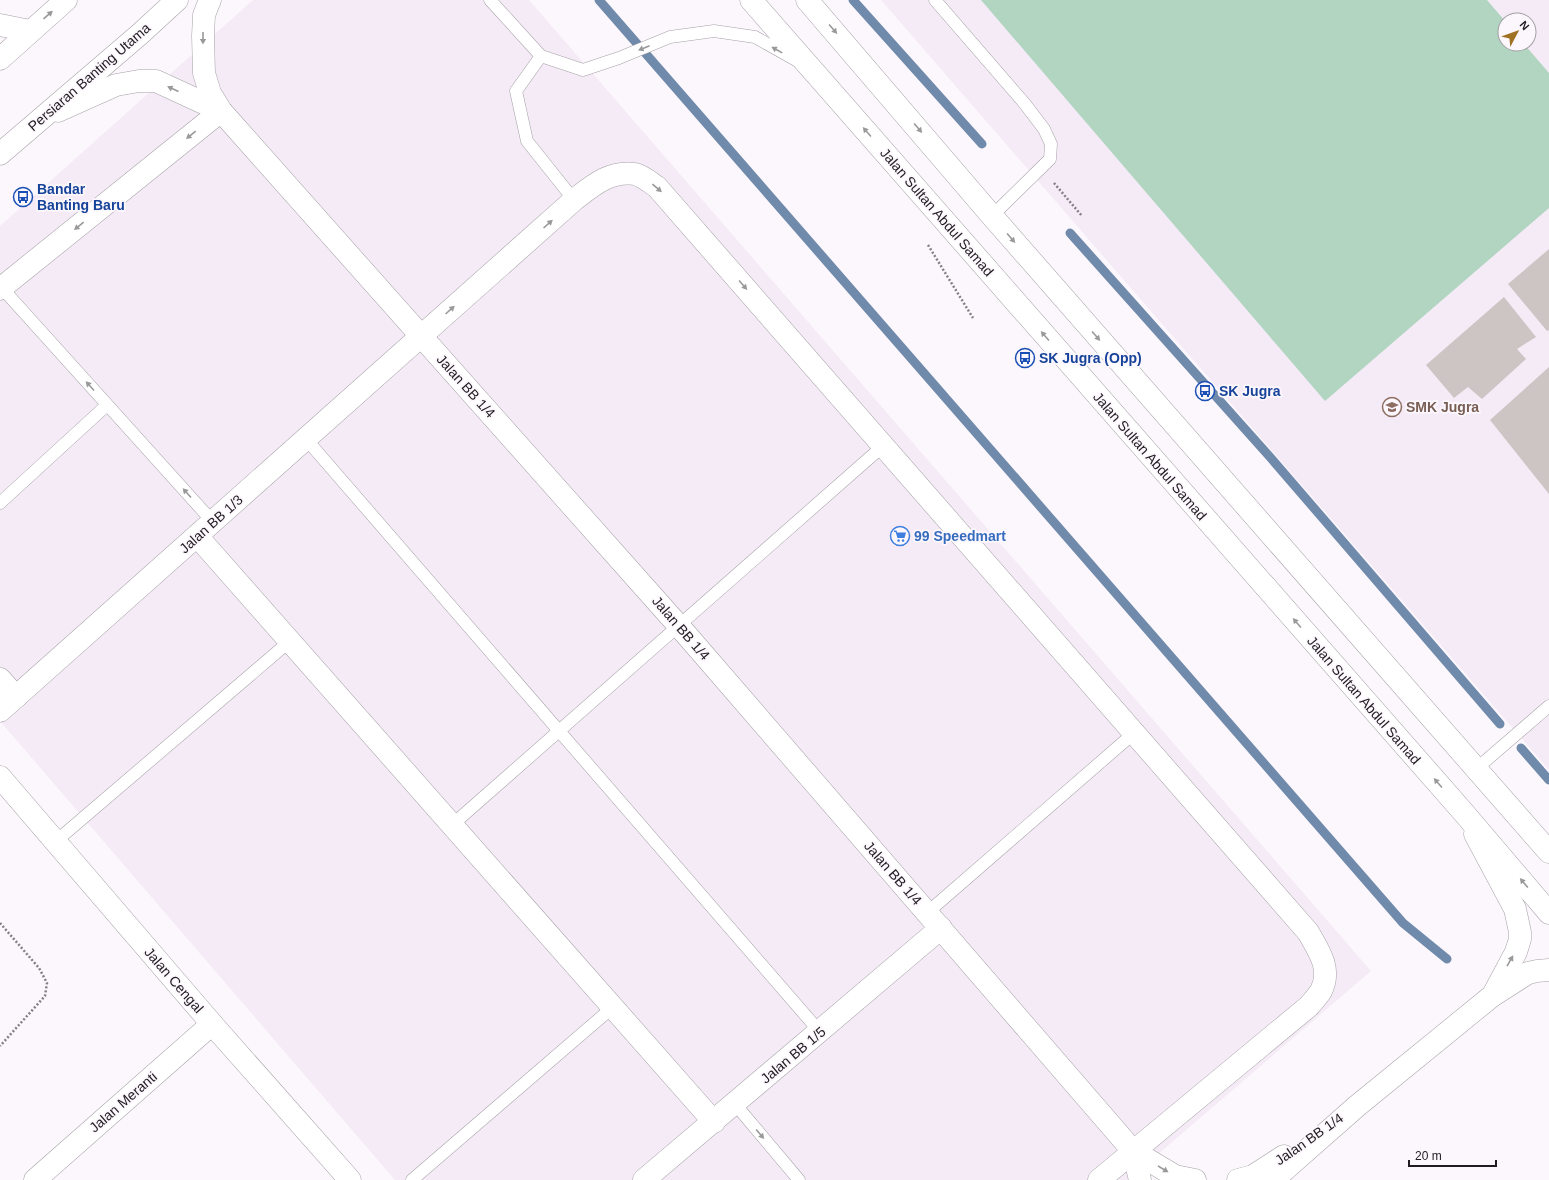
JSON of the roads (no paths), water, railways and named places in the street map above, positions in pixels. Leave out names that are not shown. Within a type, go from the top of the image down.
[{"type":"street","points":[[0,59],[66,0]]},
{"type":"street","name":"Persiaran Banting Utama","points":[[0,154],[140,34],[177,0]]},
{"type":"street","name":"Jalan BB 1/4","points":[[210,0],[204,15],[204,73],[210,93],[221,111],[678,625],[928,912],[1133,1152],[1175,1176],[1195,1180]]},
{"type":"street","name":"Jalan Sultan Abdul Samad","points":[[751,0],[1464,813],[1549,913]]},
{"type":"street","points":[[807,0],[992,216],[1549,852]]},
{"type":"street","points":[[0,25],[30,31]]},
{"type":"street","name":"Jalan BB 1/4","points":[[41,118],[82,102],[116,85],[139,81],[156,81],[221,111]]},
{"type":"street","points":[[1,289],[221,111]]},
{"type":"street","name":"Jalan BB 1/3","points":[[0,711],[574,200],[600,180],[618,174],[636,174],[657,186],[1308,932],[1323,957],[1326,978],[1320,992],[1308,1006],[1099,1180]]},
{"type":"street","points":[[205,529],[290,641],[714,1122]]},
{"type":"street","points":[[0,679],[16,697]]},
{"type":"street","name":"Jalan Cengal","points":[[0,778],[212,1024],[350,1180]]},
{"type":"street","points":[[1464,813],[1516,909],[1519,923],[1520,939],[1516,952],[1492,996]]},
{"type":"street","name":"Jalan BB 1/5","points":[[644,1180],[941,928]]},
{"type":"street","points":[[1273,1180],[1357,1106],[1492,996],[1528,974],[1537,971],[1549,970]]},
{"type":"street","name":"Jalan Meranti","points":[[35,1180],[212,1024]]},
{"type":"street","name":"Jalan BB 1/4","points":[[1238,1180],[1253,1176],[1264,1170],[1357,1106]]},
{"type":"street","name":"Jalan BB 1/4","points":[[1133,1152],[1140,1180]]},
{"type":"lane","points":[[490,0],[541,56],[583,70],[619,58],[670,37],[714,31],[755,37],[811,69]]},
{"type":"lane","points":[[935,0],[1025,104],[1044,130],[1051,144],[1050,159],[992,216]]},
{"type":"lane","points":[[541,56],[516,92],[527,141],[574,200]]},
{"type":"lane","points":[[1,289],[107,405],[205,529]]},
{"type":"lane","points":[[0,503],[107,405]]},
{"type":"lane","points":[[306,439],[820,1032]]},
{"type":"lane","points":[[452,825],[883,446]]},
{"type":"lane","points":[[55,842],[290,641]]},
{"type":"lane","points":[[1476,768],[1549,706]]},
{"type":"lane","points":[[928,912],[1134,733]]},
{"type":"lane","points":[[412,1180],[613,1007]]},
{"type":"lane","points":[[735,1104],[799,1180]]},
{"type":"waterway","points":[[599,0],[1403,923],[1447,959]]},
{"type":"waterway","points":[[853,0],[982,144]]},
{"type":"waterway","points":[[1070,233],[1270,457],[1500,724]]},
{"type":"waterway","points":[[1521,748],[1549,780]]},
{"type":"place","name":"Bandar Banting Baru","points":[[23,197]]},
{"type":"place","name":"SK Jugra (Opp)","points":[[1025,358]]},
{"type":"place","name":"SK Jugra","points":[[1205,391]]},
{"type":"place","name":"SMK Jugra","points":[[1392,407]]},
{"type":"place","name":"99 Speedmart","points":[[900,536]]}]
